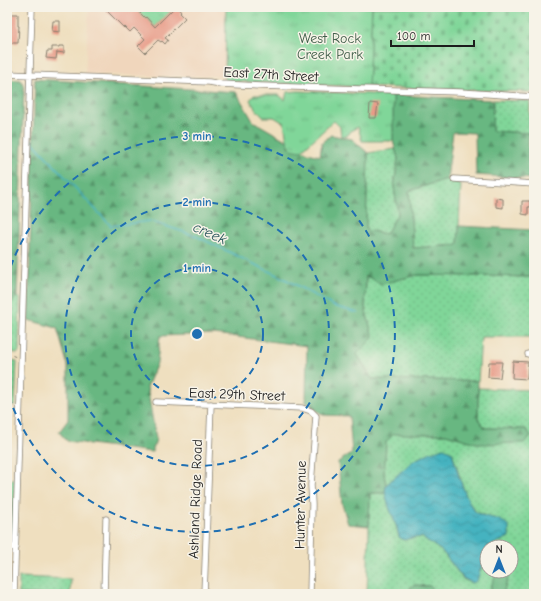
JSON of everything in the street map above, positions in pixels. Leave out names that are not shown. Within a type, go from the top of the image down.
[{"type":"street","points":[[14,594],[32,7]]},
{"type":"street","name":"East 27th Street","points":[[7,74],[201,82],[252,86],[460,92],[534,96]]},
{"type":"street","points":[[454,178],[534,184]]},
{"type":"street","name":"East 29th Street","points":[[156,402],[302,408],[311,411],[316,416]]},
{"type":"street","name":"Ashland Ridge Road","points":[[204,594],[211,404]]},
{"type":"street","name":"Hunter Avenue","points":[[310,594],[311,485],[316,416]]},
{"type":"street","points":[[104,594],[106,519]]},
{"type":"street","points":[[7,546],[16,548]]},
{"type":"path","points":[[7,353],[21,359]]},
{"type":"shaded area","points":[[89,7],[226,7],[225,76],[85,74]]},
{"type":"green space","points":[[134,7],[175,7],[155,27],[146,17],[144,19]]},
{"type":"green space","name":"West Rock Creek Park","points":[[226,7],[372,7],[368,87],[225,81]]},
{"type":"green space","points":[[372,7],[534,7],[534,92],[368,87]]},
{"type":"green space","points":[[7,79],[20,80],[24,85],[17,297],[8,305],[7,305]]},
{"type":"green space","points":[[35,79],[236,92],[253,121],[308,153],[320,156],[322,142],[331,135],[352,139],[368,153],[366,230],[386,234],[398,213],[394,187],[398,158],[393,141],[393,95],[493,100],[492,131],[529,133],[528,161],[534,162],[534,179],[476,175],[475,133],[453,132],[447,179],[409,191],[413,248],[458,245],[459,226],[534,230],[534,277],[417,275],[381,284],[366,276],[365,307],[373,338],[357,354],[372,379],[478,381],[478,419],[485,428],[526,429],[531,436],[524,443],[480,444],[446,434],[394,434],[386,442],[384,474],[386,485],[385,493],[370,493],[369,526],[348,524],[342,504],[338,462],[352,453],[349,416],[323,415],[306,402],[307,346],[214,334],[160,336],[157,363],[147,387],[156,439],[152,452],[67,441],[59,432],[68,420],[68,366],[57,328],[28,320]]},
{"type":"green space","points":[[298,91],[393,95],[393,141],[362,141],[358,127],[352,130],[347,136],[341,136],[340,127],[334,121],[301,151],[291,149],[287,140],[284,123],[274,117],[263,117],[250,100],[254,95],[279,95],[285,100],[287,92]]},
{"type":"green space","points":[[493,100],[530,101],[529,133],[492,131]]},
{"type":"green space","points":[[395,149],[398,158],[394,187],[398,213],[386,234],[366,230],[368,153]]},
{"type":"green space","points":[[447,179],[461,184],[458,245],[413,248],[409,191]]},
{"type":"green space","points":[[417,275],[534,277],[534,339],[532,337],[481,337],[478,381],[372,379],[357,354],[373,338],[365,307],[366,276],[381,283]]},
{"type":"green space","points":[[17,297],[20,298],[19,352],[17,354],[7,350],[7,305]]},
{"type":"green space","points":[[7,358],[17,362],[15,405],[7,405]]},
{"type":"green space","points":[[478,388],[534,390],[534,594],[503,594],[508,579],[519,579],[519,539],[505,539],[509,537],[488,517],[476,512],[467,500],[452,452],[431,452],[413,461],[386,485],[384,474],[386,442],[394,433],[446,434],[480,444],[526,429],[485,428],[478,419]]},
{"type":"green space","points":[[7,479],[15,480],[14,530],[11,535],[12,502],[7,497]]},
{"type":"green space","points":[[370,493],[385,493],[399,537],[404,540],[422,537],[442,551],[463,579],[471,583],[479,573],[479,579],[494,579],[489,594],[438,594],[430,586],[413,585],[406,594],[367,594]]},
{"type":"green space","points":[[7,497],[12,502],[11,535],[7,539]]},
{"type":"green space","points":[[19,577],[71,579],[70,594],[19,594]]},
{"type":"green space","points":[[494,579],[508,579],[503,594],[489,594]]},
{"type":"green space","points":[[413,585],[430,586],[438,594],[406,594]]},
{"type":"water","points":[[444,448],[452,452],[462,485],[473,509],[477,513],[497,519],[509,526],[509,537],[505,539],[479,539],[479,574],[477,581],[472,583],[463,578],[442,551],[422,537],[404,540],[399,537],[389,507],[385,493],[386,485],[413,461],[431,452]]},
{"type":"building","points":[[103,7],[134,7],[155,27],[175,7],[177,7],[185,18],[165,38],[168,40],[165,44],[158,40],[145,53],[138,46],[145,39],[134,28],[130,32],[125,27],[124,28]]},
{"type":"building","points":[[8,14],[18,14],[18,43],[8,43]]},
{"type":"building","points":[[53,21],[60,21],[60,32],[52,31]]},
{"type":"building","points":[[64,46],[64,53],[57,52],[56,59],[46,58],[47,51],[52,51],[52,47]]},
{"type":"building","points":[[370,103],[378,104],[376,118],[369,118]]},
{"type":"building","points":[[496,198],[503,199],[503,208],[496,207]]},
{"type":"building","points":[[522,201],[530,201],[528,215],[522,214]]},
{"type":"building","points":[[513,361],[528,362],[527,379],[512,378]]},
{"type":"building","points":[[489,362],[502,362],[500,378],[488,377]]},
{"type":"waterway","name":"creek","points":[[31,140],[111,226],[150,221],[196,236],[289,281],[333,306],[358,313]]}]
